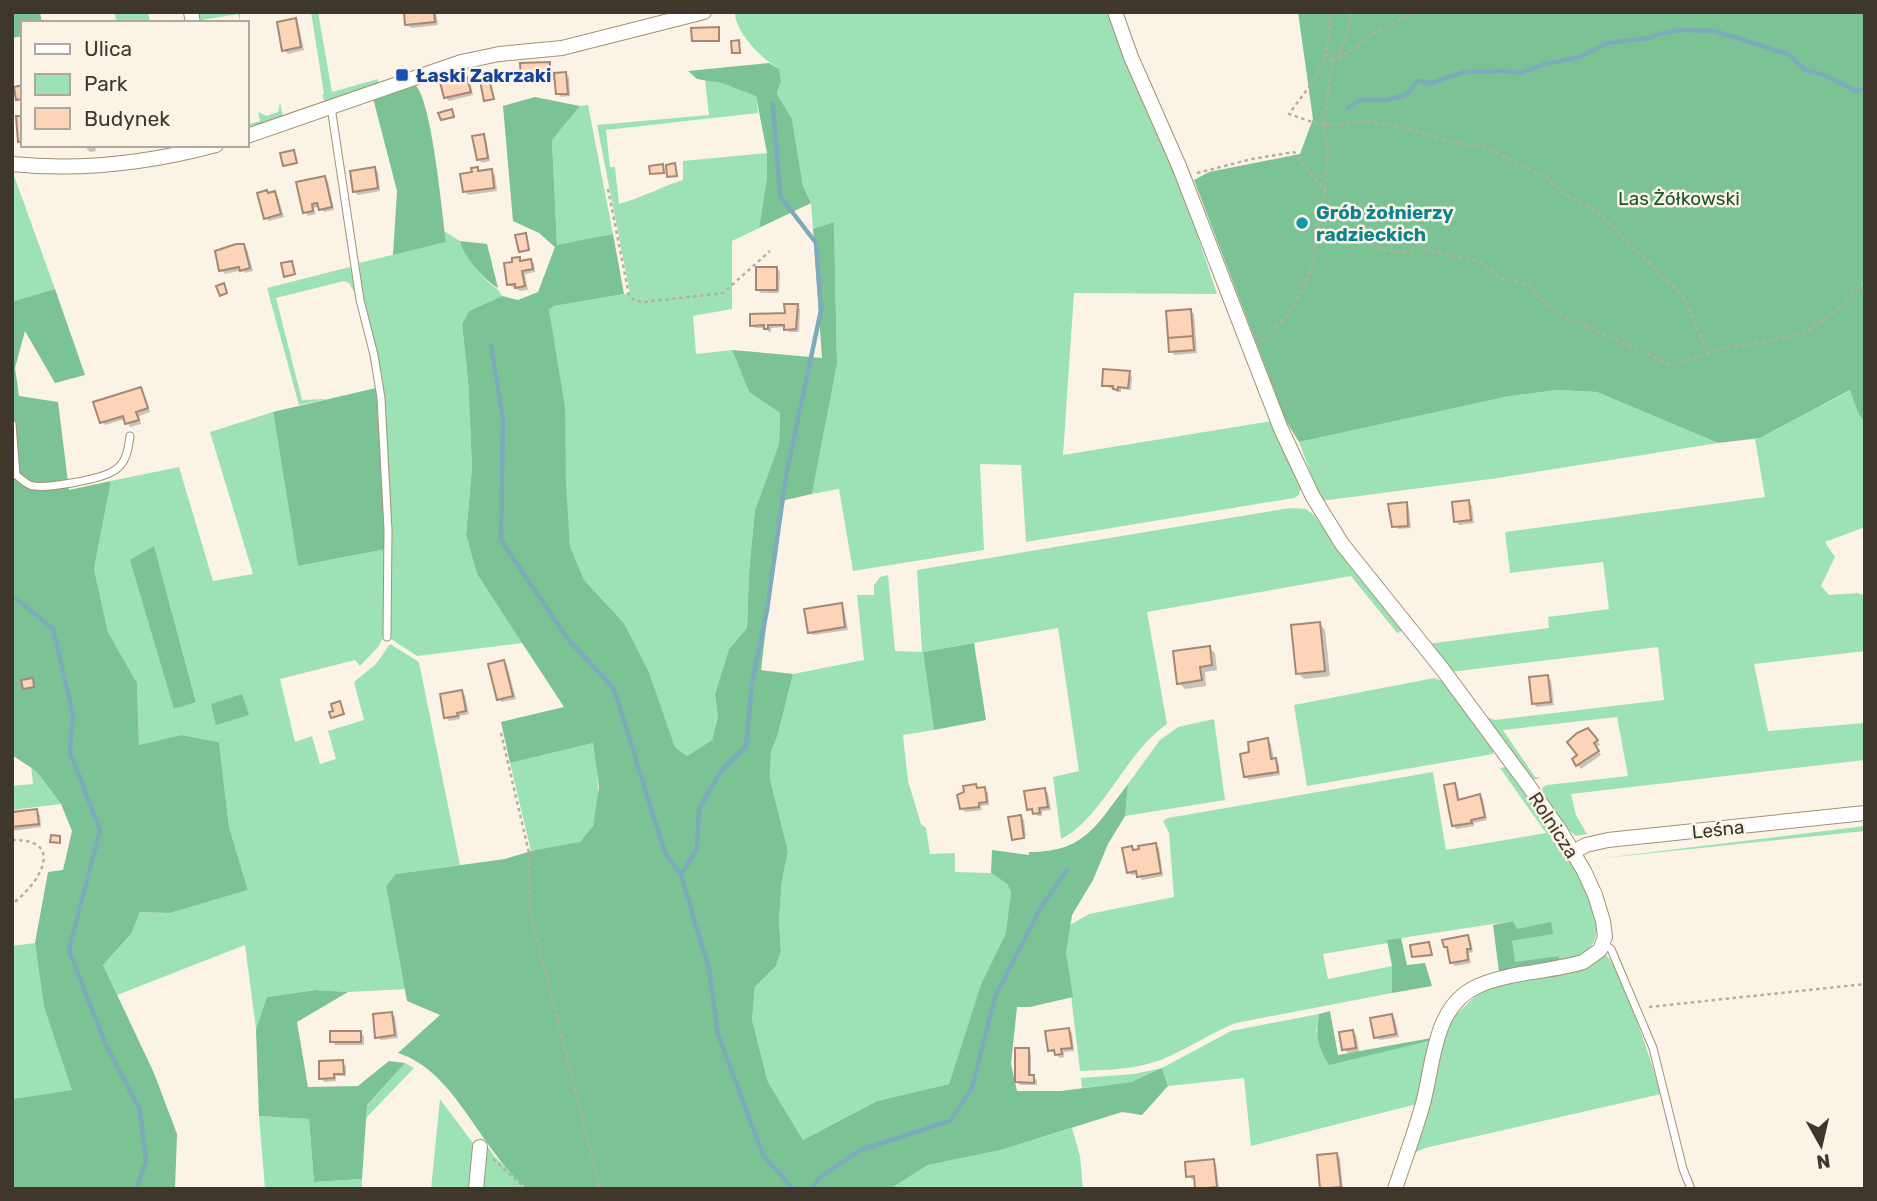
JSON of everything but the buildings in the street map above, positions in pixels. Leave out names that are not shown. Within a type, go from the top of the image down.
[{"type":"street","points":[[248,136],[474,59],[562,48],[704,12]]},
{"type":"street","name":"Rolnicza","points":[[1115,12],[1131,57],[1184,178],[1277,419],[1313,497],[1342,544],[1443,670],[1528,785],[1573,852],[1599,908],[1604,931],[1603,944]]},
{"type":"street","points":[[12,164],[73,168],[164,157],[207,147]]},
{"type":"street","name":"Leśna","points":[[1573,852],[1586,845],[1608,840],[1865,813]]},
{"type":"street","points":[[1395,1189],[1423,1106],[1438,1037],[1445,1018],[1455,1003],[1479,985],[1583,962],[1592,957],[1603,944]]},
{"type":"street","points":[[476,1189],[480,1147]]},
{"type":"lane","points":[[331,106],[360,300],[374,355],[381,398],[388,530],[387,637]]},
{"type":"lane","points":[[12,424],[16,475],[30,485],[58,484],[97,477],[115,470],[128,455],[130,436]]},
{"type":"lane","points":[[1603,944],[1611,949],[1656,1058],[1683,1169],[1691,1189]]},
{"type":"path","points":[[1329,12],[1326,53],[1315,80],[1289,114],[1324,126],[1362,121],[1394,125],[1455,143],[1482,146],[1547,178],[1560,192],[1596,211],[1683,296],[1708,352]]},
{"type":"path","points":[[1338,58],[1349,28],[1351,12]]},
{"type":"path","points":[[1332,61],[1354,49],[1367,37],[1415,12]]},
{"type":"path","points":[[1251,352],[1273,331],[1295,303],[1312,266],[1315,234],[1325,191],[1328,152],[1324,126],[1332,61],[1326,53]]},
{"type":"path","points":[[1184,178],[1252,159],[1294,152],[1325,191]]},
{"type":"path","points":[[608,190],[629,295],[635,301],[723,293],[769,251]]},
{"type":"path","points":[[1315,234],[1358,239],[1382,250],[1405,253],[1424,250],[1479,261],[1500,278],[1530,285],[1537,295],[1560,314],[1669,364],[1708,352],[1806,333],[1843,305],[1853,291],[1865,283]]},
{"type":"path","points":[[501,733],[529,853],[530,911],[600,1189]]},
{"type":"path","points":[[12,841],[34,842],[41,847],[43,854],[37,879],[12,904]]},
{"type":"path","points":[[1635,1009],[1865,984]]},
{"type":"path","points":[[480,1147],[526,1189]]},
{"type":"green space","points":[[12,12],[40,12],[42,21],[21,21],[21,36],[12,38]]},
{"type":"green space","points":[[114,12],[148,12],[150,21],[116,21]]},
{"type":"green space","points":[[195,12],[240,12],[240,21],[238,14],[196,21]]},
{"type":"green space","points":[[311,12],[318,12],[332,92],[378,79],[379,85],[325,102]]},
{"type":"green space","points":[[1109,12],[1182,189],[1217,294],[1074,293],[1063,455],[1272,421],[1301,488],[1299,495],[1294,498],[1026,542],[1021,465],[980,464],[984,550],[853,571],[839,489],[812,494],[837,363],[834,222],[813,229],[811,203],[803,186],[792,119],[777,94],[781,80],[779,69],[745,38],[735,14]]},
{"type":"green space","name":"Las Żółkowski","points":[[1298,12],[1865,12],[1865,422],[1859,415],[1850,390],[1760,438],[1718,443],[1597,392],[1556,390],[1505,397],[1299,442],[1286,421],[1194,180],[1209,172],[1300,154],[1313,119]]},
{"type":"green space","points":[[769,63],[779,69],[781,80],[777,94],[792,119],[803,186],[811,203],[759,228],[767,178],[767,153],[756,96],[722,83],[697,79],[688,71]]},
{"type":"green space","points":[[705,80],[756,95],[758,113],[606,130],[610,167],[615,167],[619,204],[683,180],[683,161],[767,153],[767,178],[759,228],[732,241],[732,309],[693,316],[696,354],[732,350],[749,392],[780,413],[779,444],[755,510],[747,628],[729,649],[715,694],[718,717],[712,740],[687,756],[675,747],[649,672],[624,623],[584,580],[570,546],[549,310],[554,306],[630,293],[597,125],[709,115]]},
{"type":"green space","points":[[410,85],[416,86],[427,113],[436,159],[446,242],[393,255],[397,191],[373,98]]},
{"type":"green space","points":[[535,97],[580,106],[552,140],[557,245],[613,234],[624,294],[554,306],[549,310],[565,407],[570,546],[584,580],[624,623],[649,672],[675,747],[687,756],[712,740],[718,717],[715,694],[729,649],[747,628],[755,510],[779,444],[780,413],[749,392],[732,350],[822,358],[813,229],[834,222],[837,364],[812,494],[781,501],[761,670],[793,674],[771,752],[770,779],[788,851],[782,880],[779,920],[781,951],[776,966],[755,987],[752,1020],[768,1082],[803,1140],[877,1101],[949,1084],[981,984],[1006,933],[1011,892],[1007,884],[991,873],[992,850],[1029,855],[1029,852],[1048,851],[1077,841],[1098,824],[1128,784],[1125,816],[1072,915],[1066,953],[1073,997],[1030,1007],[1017,1007],[1011,1064],[1017,1091],[1061,1091],[1131,1082],[1162,1068],[1168,1086],[1142,1115],[1122,1112],[1001,1150],[928,1165],[890,1189],[528,1189],[495,1154],[452,1094],[436,1077],[419,1063],[398,1053],[440,1015],[407,1001],[386,886],[396,874],[505,859],[535,850],[580,842],[593,826],[599,787],[593,743],[510,763],[501,722],[564,707],[477,574],[466,535],[472,467],[462,324],[469,311],[502,296],[518,300],[538,292],[555,247],[539,233],[513,221],[503,106]]},
{"type":"green space","points":[[280,103],[283,116],[313,106],[248,131],[248,125],[260,121],[258,112],[267,116],[278,112]]},
{"type":"green space","points":[[588,105],[613,234],[557,246],[552,140],[580,106]]},
{"type":"green space","points":[[12,170],[55,289],[14,301],[12,297]]},
{"type":"green space","points":[[444,231],[460,241],[475,267],[502,296],[469,311],[462,324],[472,467],[466,535],[477,574],[523,643],[417,656],[391,639],[392,554],[385,405],[382,377],[363,300],[359,263],[445,242]]},
{"type":"green space","points":[[460,241],[487,244],[498,288],[475,267],[465,254]]},
{"type":"green space","points":[[350,267],[356,295],[349,283],[344,281],[276,298],[302,400],[327,399],[299,405],[267,288]]},
{"type":"green space","points":[[55,289],[85,375],[55,383],[25,331],[15,368],[19,396],[58,402],[69,490],[111,481],[94,569],[108,632],[137,683],[139,745],[181,735],[219,742],[229,827],[248,890],[170,913],[140,912],[131,934],[103,965],[154,1073],[177,1134],[175,1189],[12,1189],[12,1099],[72,1090],[44,1007],[35,943],[48,872],[63,870],[72,831],[61,804],[36,771],[12,755],[12,297],[14,301]]},
{"type":"green space","points":[[376,388],[386,549],[298,566],[273,412]]},
{"type":"green space","points":[[1556,390],[1597,392],[1718,443],[1498,478],[1321,501],[1299,442],[1505,397]]},
{"type":"green space","points":[[1851,390],[1859,415],[1865,422],[1865,527],[1825,542],[1835,557],[1821,586],[1829,595],[1858,593],[1865,596],[1865,651],[1754,664],[1768,731],[1865,723],[1865,760],[1571,794],[1576,815],[1587,834],[1576,836],[1550,809],[1542,788],[1547,785],[1628,776],[1617,717],[1503,730],[1535,777],[1541,777],[1531,781],[1484,716],[1495,720],[1664,700],[1658,647],[1450,672],[1427,644],[1549,628],[1548,617],[1609,609],[1603,562],[1510,573],[1505,532],[1765,497],[1755,439]]},
{"type":"green space","points":[[273,412],[298,566],[386,549],[384,636],[378,647],[360,666],[355,660],[280,679],[295,742],[312,736],[320,764],[336,759],[328,731],[364,720],[354,682],[376,664],[390,644],[419,662],[460,865],[397,874],[386,886],[405,989],[348,992],[316,990],[267,997],[256,1029],[245,945],[117,995],[103,965],[131,934],[140,912],[170,913],[248,890],[229,827],[219,742],[181,735],[139,745],[137,683],[108,632],[94,569],[111,481],[179,467],[213,581],[253,574],[210,432]],"holes":[[[154,547],[196,701],[174,709]]]},
{"type":"green space","points":[[1290,508],[1306,509],[1314,515],[1357,575],[1404,630],[1397,633],[1351,576],[1147,612],[1167,724],[1138,751],[1089,817],[1076,830],[1061,839],[1053,777],[1079,771],[1058,628],[923,652],[934,730],[903,735],[908,781],[921,824],[926,828],[930,854],[955,853],[955,872],[991,873],[1007,884],[1011,892],[1006,933],[981,984],[949,1084],[877,1101],[803,1140],[768,1082],[752,1020],[755,987],[776,966],[781,951],[779,920],[782,880],[788,851],[770,779],[771,752],[793,674],[864,660],[857,595],[874,595],[874,585],[880,577],[888,575],[895,651],[922,652],[917,570]]},
{"type":"green space","points":[[154,546],[196,702],[174,709],[130,560]]},
{"type":"green space","points":[[974,643],[986,720],[934,730],[923,652]]},
{"type":"green space","points":[[1434,678],[1445,682],[1493,748],[1493,754],[1307,786],[1294,705]]},
{"type":"green space","points":[[242,694],[249,715],[216,725],[211,704]]},
{"type":"green space","points":[[1214,719],[1225,800],[1125,816],[1128,784],[1160,740],[1178,727]]},
{"type":"green space","points":[[593,743],[598,796],[594,824],[579,842],[531,851],[510,763]]},
{"type":"green space","points":[[31,767],[61,804],[12,810],[12,786],[33,784]]},
{"type":"green space","points":[[1506,767],[1566,851],[1591,901],[1596,923],[1594,941],[1584,953],[1560,963],[1559,956],[1515,963],[1511,941],[1552,934],[1516,929],[1513,921],[1388,940],[1388,943],[1323,954],[1328,979],[1392,966],[1392,993],[1236,1023],[1161,1060],[1139,1066],[1080,1071],[1066,953],[1070,925],[1089,914],[1174,897],[1169,833],[1163,821],[1433,772],[1446,850],[1546,833],[1500,768]]},
{"type":"green space","points":[[1865,826],[1865,831],[1595,859]]},
{"type":"green space","points":[[1513,921],[1517,929],[1551,922],[1553,934],[1512,941],[1515,962],[1559,956],[1560,963],[1499,972],[1493,925]]},
{"type":"green space","points":[[1401,938],[1407,965],[1425,963],[1432,986],[1392,993],[1392,966],[1387,940]]},
{"type":"green space","points":[[35,943],[44,1007],[73,1090],[12,1099],[12,946]]},
{"type":"green space","points":[[1605,954],[1612,962],[1628,997],[1661,1094],[1425,1148],[1412,1154],[1449,1021],[1479,993],[1497,986],[1576,972]]},
{"type":"green space","points":[[316,990],[348,992],[297,1022],[308,1087],[358,1086],[389,1061],[405,1063],[367,1105],[362,1179],[314,1182],[309,1119],[259,1116],[256,1029],[267,997]]},
{"type":"green space","points":[[1330,1011],[1338,1055],[1431,1038],[1429,1041],[1329,1065],[1320,1046],[1317,1028],[1319,1014]]},
{"type":"green space","points":[[1319,1014],[1316,1030],[1329,1064],[1429,1041],[1417,1104],[1251,1146],[1244,1078],[1168,1086],[1162,1068],[1231,1031]]},
{"type":"green space","points":[[405,1063],[414,1068],[366,1118],[367,1105]]},
{"type":"green space","points":[[1162,1068],[1131,1082],[1082,1088],[1081,1078],[1134,1074]]},
{"type":"green space","points":[[440,1099],[476,1147],[472,1189],[431,1189]]},
{"type":"green space","points":[[259,1116],[309,1119],[314,1182],[362,1179],[362,1189],[265,1189]]},
{"type":"green space","points":[[1072,1128],[1080,1156],[1083,1189],[890,1189],[928,1165],[1001,1150]]},
{"type":"green space","points":[[484,1141],[495,1157],[528,1189],[480,1189]]},
{"type":"waterway","points":[[1348,108],[1360,100],[1386,100],[1406,95],[1418,81],[1431,83],[1463,72],[1521,73],[1542,65],[1579,57],[1608,43],[1649,38],[1681,30],[1714,31],[1788,54],[1805,70],[1824,75],[1857,91],[1865,88]]},
{"type":"waterway","points":[[681,875],[697,849],[699,809],[720,772],[746,746],[752,683],[767,610],[786,476],[821,310],[816,243],[780,196],[773,104]]},
{"type":"waterway","points":[[491,345],[503,419],[501,540],[567,638],[614,689],[665,853],[681,875],[709,969],[718,1034],[763,1155],[793,1189]]},
{"type":"waterway","points":[[12,595],[53,629],[73,714],[70,752],[100,830],[69,950],[105,1043],[140,1110],[146,1161],[136,1189]]},
{"type":"waterway","points":[[811,1189],[819,1178],[860,1150],[950,1121],[972,1088],[995,997],[1041,907],[1067,870]]},
{"type":"place","name":"Łaski Zakrzaki","points":[[402,75]]},
{"type":"place","name":"Grób żołnierzy radzieckich","points":[[1302,223]]}]
